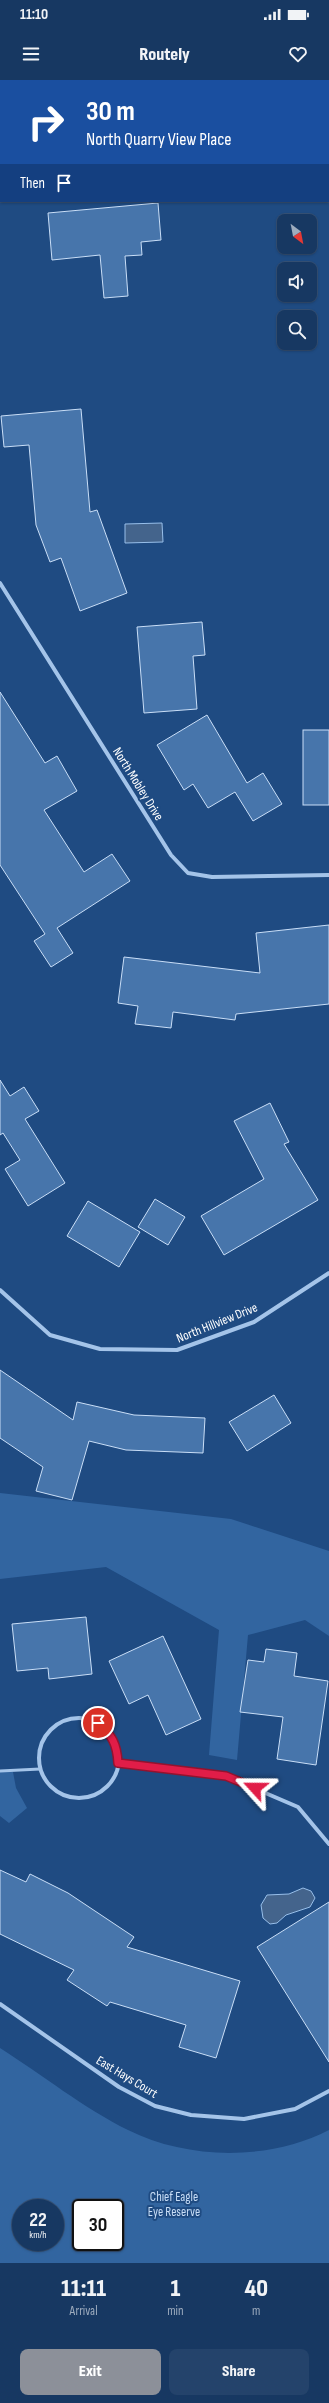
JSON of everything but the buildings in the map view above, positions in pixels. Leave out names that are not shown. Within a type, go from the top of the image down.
[{"type":"street","name":"North Mobley Drive","points":[[0,583],[171,856],[188,873],[212,878],[329,875]]},
{"type":"street","name":"North Hillview Drive","points":[[0,1290],[50,1335],[100,1349],[177,1350],[254,1322],[329,1273]]},
{"type":"street","points":[[83,1718],[98,1723],[110,1733],[118,1748],[118,1763],[114,1778],[104,1790],[90,1797],[74,1798],[59,1794],[48,1783],[40,1769],[39,1754],[44,1739],[54,1727],[68,1720],[83,1718]]},
{"type":"street","points":[[118,1763],[226,1776],[298,1807],[329,1844]]},
{"type":"street","name":"East Hays Court","points":[[0,2004],[118,2087],[155,2106],[191,2115],[244,2119],[295,2109],[329,2092]]},
{"type":"lane","points":[[0,1770],[40,1769]]},
{"type":"green space","points":[[0,1493],[231,1519],[329,1551],[329,1636],[305,1620],[248,1635],[237,1760],[209,1755],[219,1630],[106,1567],[0,1579]]},
{"type":"green space","points":[[0,1772],[13,1772],[16,1788],[27,1808],[9,1823],[0,1816]]},
{"type":"green space","name":"Chief Eagle Eye Reserve","points":[[0,2048],[79,2102],[112,2122],[151,2140],[176,2147],[228,2153],[255,2152],[306,2140],[329,2130],[329,2263],[0,2263]]},
{"type":"shaded area","points":[[162,523],[163,542],[125,543],[125,524]]},
{"type":"shaded area","points":[[303,1888],[311,1891],[315,1898],[310,1907],[286,1915],[277,1923],[270,1924],[263,1918],[261,1905],[267,1895],[289,1894]]},
{"type":"route","points":[[98,1723],[110,1733],[118,1748],[118,1763],[226,1776],[255,1788]]}]
